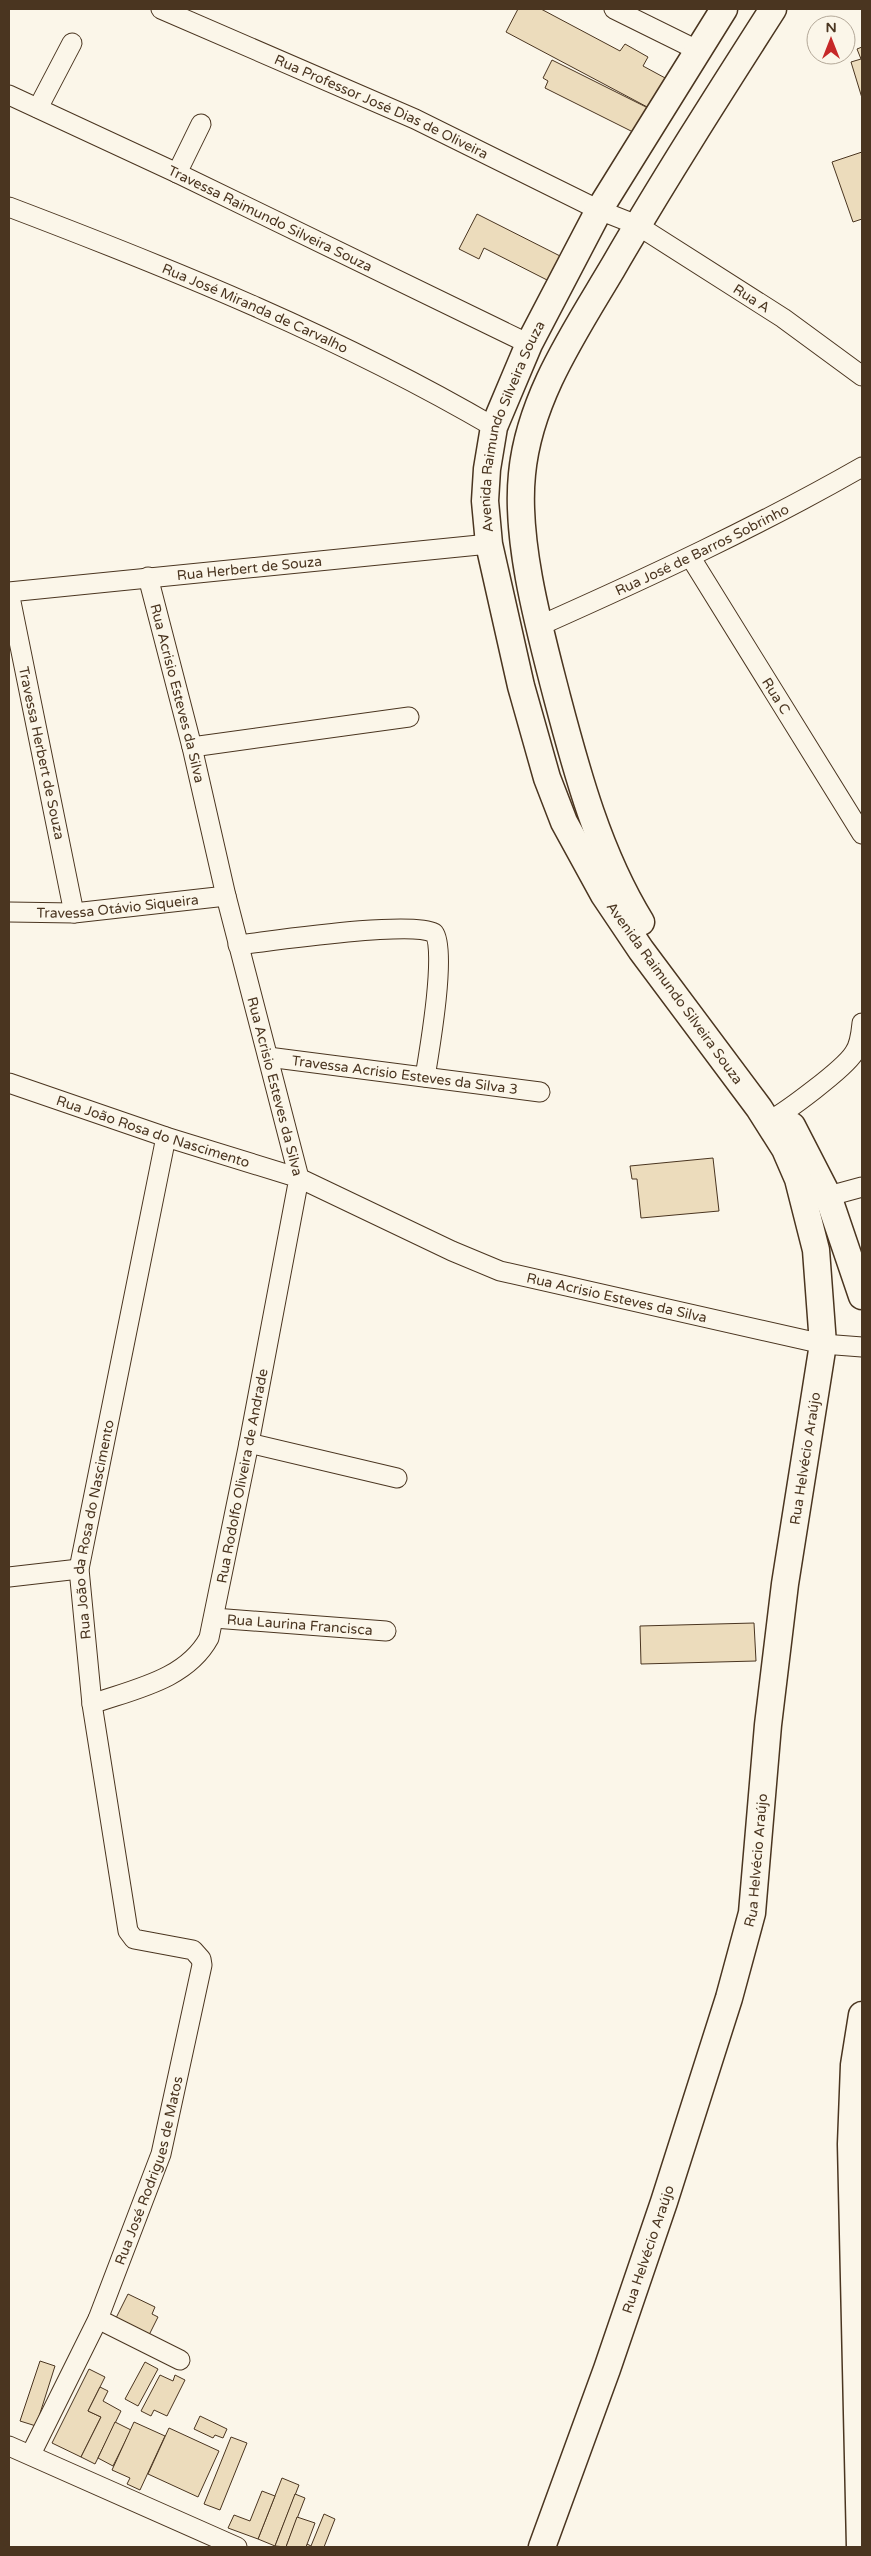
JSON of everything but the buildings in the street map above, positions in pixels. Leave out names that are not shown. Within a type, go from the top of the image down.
[{"type":"street","name":"Rua Professor José Dias de Oliveira","points":[[161,9],[415,120],[599,210],[637,225]]},
{"type":"street","points":[[614,9],[699,50]]},
{"type":"street","name":"Avenida Raimundo Silveira Souza","points":[[724,9],[599,210],[529,344],[494,427],[486,485],[489,544],[521,686],[547,778],[564,822],[599,887],[641,950],[777,1117],[785,1149]]},
{"type":"street","name":"Avenida Raimundo Silveira Souza","points":[[773,9],[637,225],[564,351],[527,439],[522,476],[521,513],[538,626],[590,807],[618,882],[668,966],[777,1117],[862,1294]]},
{"type":"street","points":[[38,108],[72,43]]},
{"type":"street","name":"Travessa Raimundo Silveira Souza","points":[[9,95],[177,173],[529,344]]},
{"type":"street","points":[[177,173],[201,124]]},
{"type":"street","name":"Rua José Miranda de Carvalho","points":[[9,207],[104,243],[286,320],[366,357],[494,427]]},
{"type":"street","name":"Rua A","points":[[637,225],[783,318],[862,376]]},
{"type":"street","name":"Rua José de Barros Sobrinho","points":[[538,626],[691,558],[795,506],[862,468]]},
{"type":"street","name":"Rua Herbert de Souza","points":[[9,592],[489,544]]},
{"type":"street","name":"Rua C","points":[[691,558],[862,834]]},
{"type":"street","name":"Rua Acrisio Esteves da Silva","points":[[148,577],[192,747],[238,944],[299,1178],[452,1251],[500,1271],[822,1344],[862,1347]]},
{"type":"street","name":"Travessa Herbert de Souza","points":[[9,592],[74,913]]},
{"type":"street","points":[[192,747],[409,716]]},
{"type":"street","name":"Travessa Otávio Siqueira","points":[[9,912],[74,913],[226,896]]},
{"type":"street","points":[[238,944],[390,929],[421,929],[434,933],[438,942],[438,970],[426,1077]]},
{"type":"street","points":[[777,1117],[851,1057],[858,1043],[862,1023]]},
{"type":"street","name":"Travessa Acrisio Esteves da Silva 3","points":[[268,1057],[540,1092]]},
{"type":"street","name":"Rua João Rosa do Nascimento","points":[[9,1083],[166,1137],[299,1178]]},
{"type":"street","name":"Rua João da Rosa do Nascimento","points":[[128,1925],[92,1704],[79,1569],[166,1137]]},
{"type":"street","name":"Rua Helvécio Araújo","points":[[542,2547],[607,2369],[664,2202],[729,1998],[752,1913],[772,1687],[785,1584],[822,1344],[816,1250],[817,1200],[785,1149]]},
{"type":"street","name":"Rua Rodolfo Oliveira de Andrade","points":[[92,1704],[162,1679],[192,1661],[201,1653],[209,1638],[249,1443],[299,1178]]},
{"type":"street","points":[[817,1200],[862,1187]]},
{"type":"street","points":[[820,1301],[862,1294]]},
{"type":"street","points":[[249,1443],[397,1478]]},
{"type":"street","points":[[9,1577],[79,1569]]},
{"type":"street","name":"Rua Laurina Francisca","points":[[214,1618],[386,1631]]},
{"type":"street","name":"Rua José Rodrigues de Matos","points":[[31,2454],[98,2319],[161,2154],[202,1966],[201,1959],[193,1950],[134,1939],[130,1934],[128,1925]]},
{"type":"street","points":[[860,2547],[857,2248],[852,2095],[862,2016]]},
{"type":"street","points":[[98,2319],[180,2360]]},
{"type":"street","points":[[9,2446],[31,2454],[238,2547]]}]
